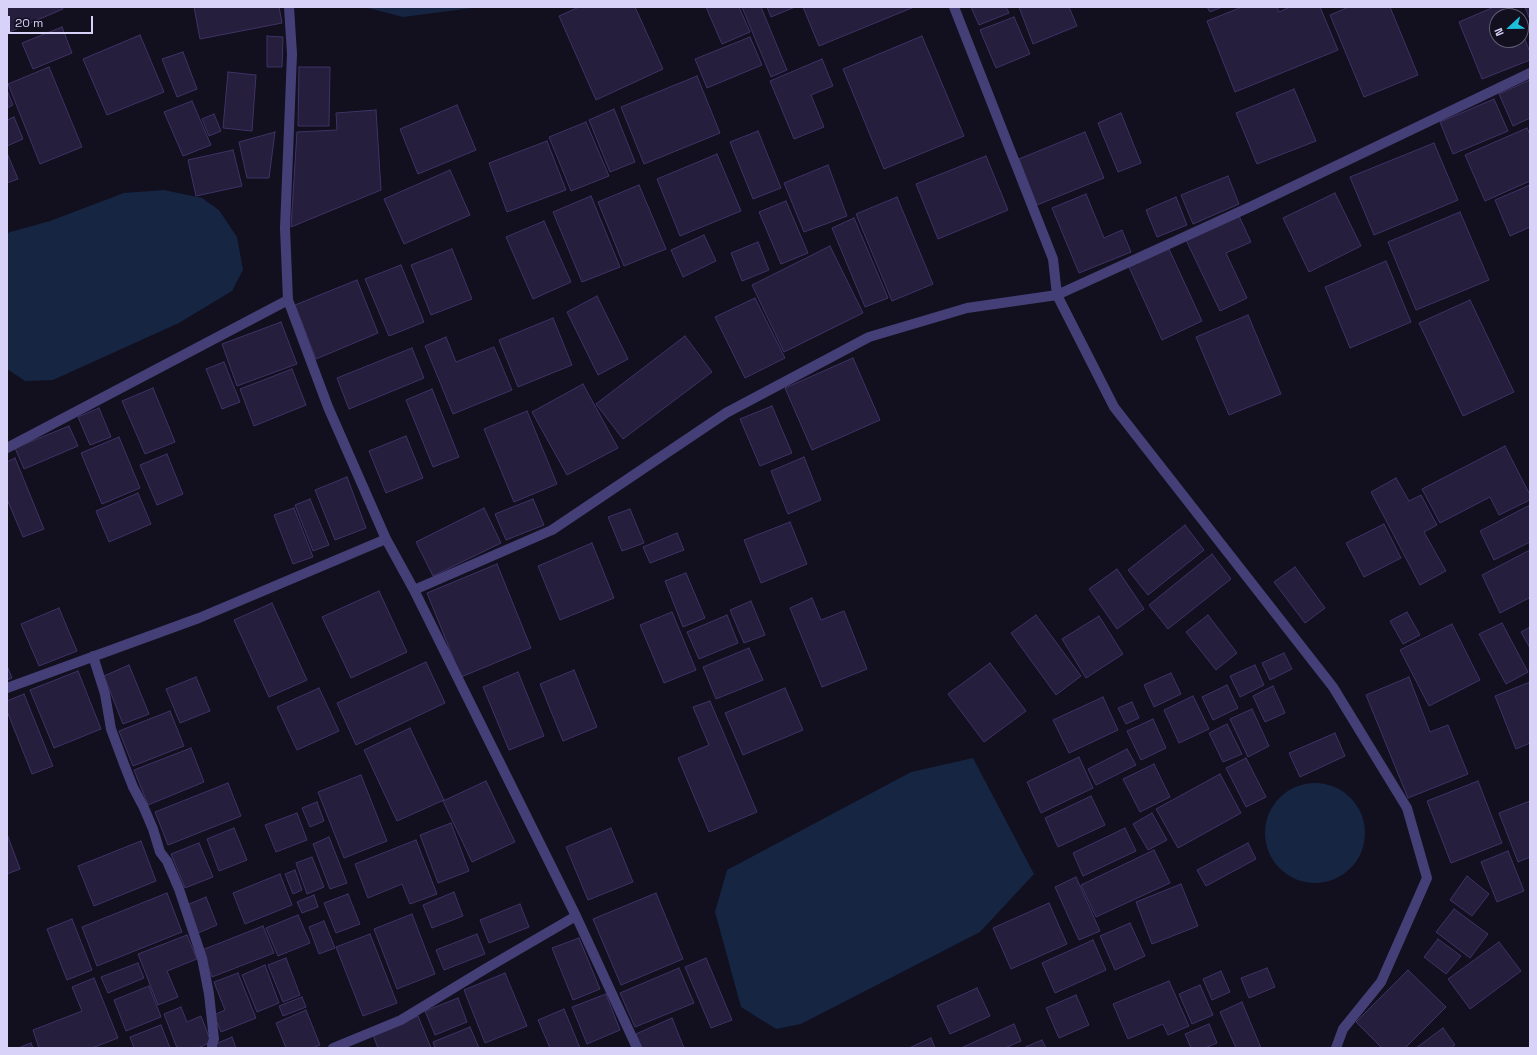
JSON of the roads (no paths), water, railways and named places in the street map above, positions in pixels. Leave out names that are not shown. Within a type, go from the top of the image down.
[{"type":"street","points":[[289,7],[292,54],[285,228],[288,300],[328,407],[386,538],[414,590],[576,916],[637,1048]]},
{"type":"street","points":[[954,7],[1053,259],[1057,295],[1114,407],[1333,687],[1407,808],[1428,878],[1381,982],[1343,1029],[1336,1048]]},
{"type":"street","points":[[414,590],[552,530],[726,413],[869,337],[968,308],[1057,295],[1252,206],[1530,73]]},
{"type":"street","points":[[7,448],[288,300]]},
{"type":"street","points":[[7,688],[199,618],[386,538]]},
{"type":"street","points":[[93,656],[105,694],[111,729],[133,787],[153,829],[160,852],[167,861],[179,889],[202,958],[210,994],[214,1039],[212,1048]]},
{"type":"street","points":[[333,1048],[401,1020],[576,916]]},
{"type":"water","points":[[364,7],[480,7],[403,17]]},
{"type":"water","points":[[164,190],[202,198],[219,210],[237,237],[243,270],[232,291],[179,323],[53,380],[25,381],[7,369],[7,234],[50,221],[124,193]]},
{"type":"water","points":[[973,758],[1034,874],[980,932],[801,1024],[776,1029],[741,1007],[715,912],[727,870],[911,772]]},
{"type":"water","points":[[1315,783],[1334,787],[1351,797],[1361,814],[1365,833],[1361,852],[1351,869],[1334,879],[1315,883],[1296,879],[1279,869],[1269,852],[1265,833],[1269,814],[1279,797],[1296,787]]}]
